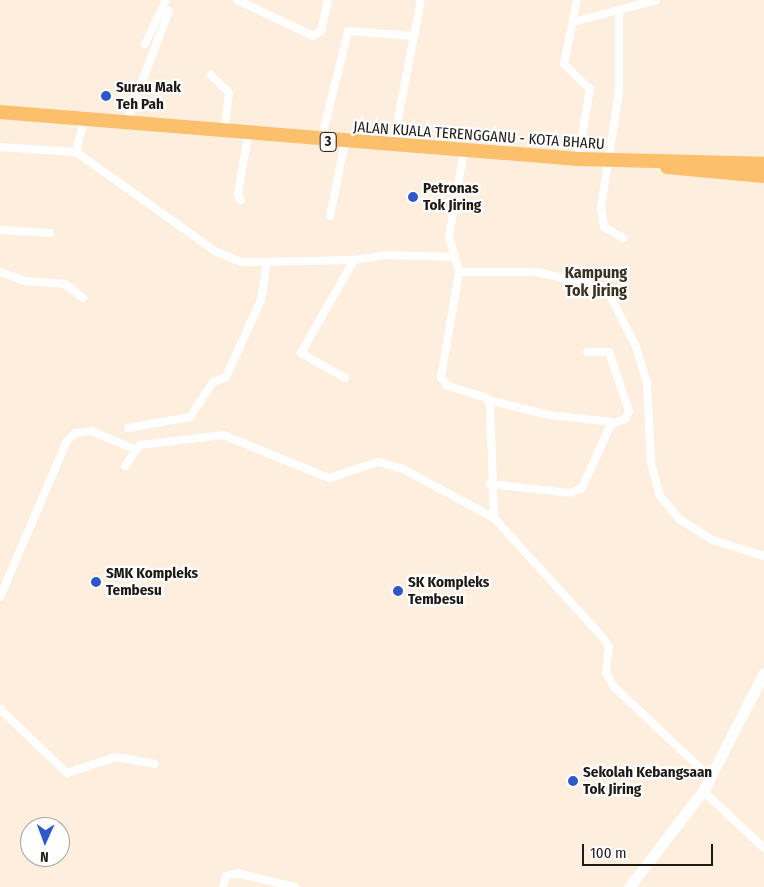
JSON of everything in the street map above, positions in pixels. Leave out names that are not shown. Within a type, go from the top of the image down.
[{"type":"highway","name":"JALAN KUALA TERENGGANU - KOTA BHARU","points":[[0,115],[84,119],[321,142],[657,164]]},
{"type":"highway","name":"3","points":[[657,164],[764,164]]},
{"type":"highway","name":"3","points":[[657,164],[678,170],[764,176]]},
{"type":"street","points":[[145,44],[166,0]]},
{"type":"street","points":[[237,0],[313,36],[321,31],[328,0]]},
{"type":"street","points":[[393,146],[421,0]]},
{"type":"street","points":[[577,0],[564,64],[590,89],[578,159]]},
{"type":"street","points":[[573,22],[656,0]]},
{"type":"street","points":[[126,123],[169,11]]},
{"type":"street","points":[[619,11],[620,81],[606,161],[603,224],[623,238]]},
{"type":"street","points":[[321,142],[348,31],[413,36]]},
{"type":"street","points":[[211,74],[229,93],[224,132]]},
{"type":"street","points":[[76,152],[84,119]]},
{"type":"street","points":[[241,200],[248,135]]},
{"type":"street","points":[[330,216],[345,143]]},
{"type":"street","points":[[0,147],[76,152],[224,256],[267,264],[354,260],[385,254],[455,257]]},
{"type":"street","points":[[464,151],[450,228],[459,272],[440,377],[448,386],[488,400],[549,415],[612,422],[629,414],[621,378],[607,351],[587,352]]},
{"type":"street","points":[[0,230],[50,233]]},
{"type":"street","points":[[345,378],[301,353],[354,260]]},
{"type":"street","points":[[128,428],[195,414],[213,382],[226,377],[238,358],[264,290],[267,264]]},
{"type":"street","points":[[0,272],[25,281],[65,284],[83,298]]},
{"type":"street","points":[[459,272],[537,272],[606,288],[636,346],[646,383],[651,463],[660,496],[679,519],[712,540],[764,556]]},
{"type":"street","points":[[488,400],[490,484],[494,518]]},
{"type":"street","points":[[490,484],[576,493],[612,422]]},
{"type":"street","points":[[0,597],[67,441],[75,433],[91,431],[134,449]]},
{"type":"street","points":[[125,466],[134,449],[146,443],[223,435],[329,478],[390,463],[494,518],[604,639],[609,647],[606,673],[614,687],[711,778]]},
{"type":"street","points":[[629,887],[704,790],[764,673]]},
{"type":"street","points":[[0,709],[67,773],[116,757],[154,764]]},
{"type":"street","points":[[704,790],[764,848]]},
{"type":"street","points":[[223,887],[226,876],[237,873],[295,887]]},
{"type":"place","name":"Surau Mak Teh Pah","points":[[106,96]]},
{"type":"place","name":"Petronas Tok Jiring","points":[[413,197]]},
{"type":"place","name":"SMK Kompleks Tembesu","points":[[96,582]]},
{"type":"place","name":"SK Kompleks Tembesu","points":[[398,591]]},
{"type":"place","name":"Sekolah Kebangsaan Tok Jiring","points":[[573,781]]},
{"type":"district","name":"Kampung Tok Jiring","points":[[596,282]]}]
